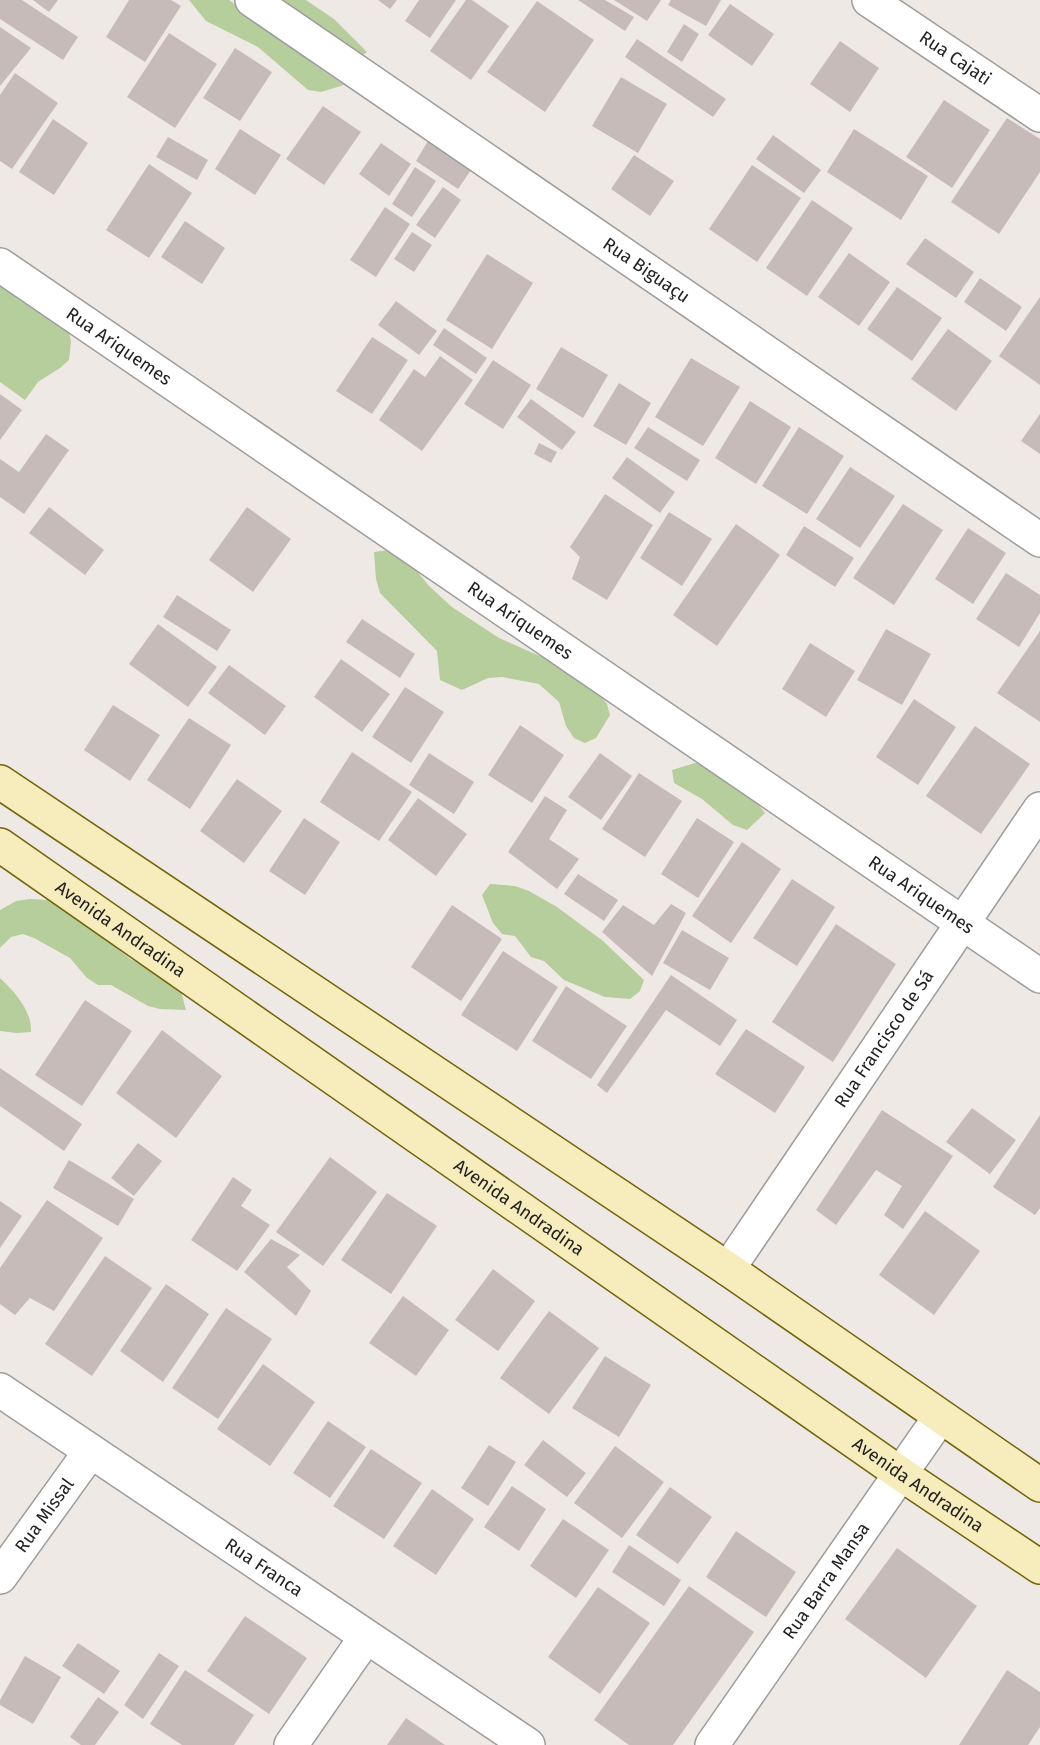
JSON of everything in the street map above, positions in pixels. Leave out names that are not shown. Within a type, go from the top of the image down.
[{"type":"main road","points":[[0,782],[728,1269],[1040,1485]]},
{"type":"main road","name":"Avenida Andradina","points":[[0,845],[901,1474],[1040,1567]]},
{"type":"street","name":"Rua Biguaçu","points":[[252,0],[1040,540]]},
{"type":"street","name":"Rua Cajati","points":[[869,0],[1040,115]]},
{"type":"street","name":"Rua Ariquemes","points":[[0,265],[1040,975]]},
{"type":"street","name":"Rua Francisco de Sá","points":[[728,1269],[1040,810]]},
{"type":"street","name":"Rua Franca","points":[[0,1390],[528,1745]]},
{"type":"street","name":"Rua Barra Mansa","points":[[712,1745],[940,1417]]},
{"type":"street","name":"Rua Missal","points":[[0,1577],[90,1452]]},
{"type":"street","points":[[291,1745],[366,1637]]},
{"type":"green space","points":[[189,0],[229,0],[344,85],[321,92],[308,90],[258,47],[206,21]]},
{"type":"green space","points":[[268,0],[306,0],[334,19],[367,52],[352,63]]},
{"type":"green space","points":[[0,278],[68,328],[71,341],[69,360],[38,382],[25,400],[0,382]]},
{"type":"green space","points":[[389,550],[412,565],[429,586],[452,607],[499,638],[542,657],[599,693],[607,704],[610,715],[596,738],[585,743],[574,738],[566,726],[559,702],[539,684],[502,677],[488,678],[462,690],[440,680],[437,651],[380,593],[376,579],[374,552]]},
{"type":"green space","points":[[695,763],[710,765],[725,775],[740,786],[765,813],[747,830],[733,825],[702,799],[674,783],[672,770]]},
{"type":"green space","points":[[490,884],[515,886],[557,907],[603,941],[644,980],[640,991],[630,999],[605,997],[564,980],[544,961],[531,957],[515,936],[502,934],[493,923],[482,895]]},
{"type":"green space","points":[[49,900],[63,904],[130,959],[179,984],[186,1010],[148,1006],[111,985],[98,985],[87,978],[70,958],[23,934],[11,937],[0,948],[0,910],[16,901]]},
{"type":"green space","points":[[0,978],[26,1009],[31,1032],[0,1031]]},
{"type":"building","points":[[0,0],[22,0],[78,37],[63,60],[0,19]]},
{"type":"building","points":[[33,0],[58,0],[49,12]]},
{"type":"building","points":[[129,0],[171,0],[181,6],[145,62],[106,37]]},
{"type":"building","points":[[378,0],[397,0],[390,9]]},
{"type":"building","points":[[419,0],[456,0],[430,38],[405,21]]},
{"type":"building","points":[[466,0],[472,0],[509,26],[471,80],[430,51]]},
{"type":"building","points":[[578,0],[605,0],[634,17],[625,31]]},
{"type":"building","points":[[614,0],[661,0],[647,21]]},
{"type":"building","points":[[671,0],[721,0],[706,26],[668,5]]},
{"type":"building","points":[[537,1],[594,40],[545,112],[487,72]]},
{"type":"building","points":[[730,4],[774,34],[752,66],[708,35]]},
{"type":"building","points":[[684,24],[699,34],[682,62],[667,52]]},
{"type":"building","points":[[0,27],[31,48],[0,86]]},
{"type":"building","points":[[169,33],[217,64],[175,128],[127,97]]},
{"type":"building","points":[[637,39],[726,99],[713,117],[625,57]]},
{"type":"building","points":[[840,41],[879,68],[850,112],[810,84]]},
{"type":"building","points":[[235,48],[272,72],[240,121],[203,98]]},
{"type":"building","points":[[15,73],[58,103],[12,169],[0,161],[0,95]]},
{"type":"building","points":[[621,77],[667,104],[638,153],[592,126]]},
{"type":"building","points":[[944,100],[990,130],[952,188],[906,157]]},
{"type":"building","points":[[323,106],[361,132],[324,185],[286,159]]},
{"type":"building","points":[[1007,118],[1040,139],[1040,172],[999,234],[951,202]]},
{"type":"building","points":[[53,119],[88,143],[54,195],[19,172]]},
{"type":"building","points":[[240,129],[281,155],[255,195],[215,169]]},
{"type":"building","points":[[854,129],[928,176],[901,220],[827,172]]},
{"type":"building","points":[[773,135],[821,170],[804,193],[756,159]]},
{"type":"building","points":[[168,137],[208,160],[197,180],[156,157]]},
{"type":"building","points":[[428,141],[471,170],[458,189],[416,161]]},
{"type":"building","points":[[381,143],[411,164],[389,196],[359,174]]},
{"type":"building","points":[[634,155],[674,181],[650,216],[611,189]]},
{"type":"building","points":[[149,164],[192,193],[149,258],[106,230]]},
{"type":"building","points":[[752,165],[801,198],[757,262],[709,229]]},
{"type":"building","points":[[415,167],[436,181],[412,217],[392,204]]},
{"type":"building","points":[[443,187],[461,200],[435,238],[416,225]]},
{"type":"building","points":[[812,200],[853,228],[807,296],[766,268]]},
{"type":"building","points":[[385,207],[410,224],[376,277],[350,260]]},
{"type":"building","points":[[185,221],[225,248],[202,284],[161,257]]},
{"type":"building","points":[[412,232],[432,245],[414,272],[394,259]]},
{"type":"building","points":[[925,238],[974,272],[956,298],[906,264]]},
{"type":"building","points":[[849,253],[890,282],[859,326],[818,297]]},
{"type":"building","points":[[487,254],[533,283],[492,349],[446,320]]},
{"type":"building","points":[[980,278],[1022,307],[1006,331],[964,302]]},
{"type":"building","points":[[897,287],[942,318],[912,361],[867,329]]},
{"type":"building","points":[[1040,297],[1040,385],[999,356]]},
{"type":"building","points":[[396,301],[437,331],[419,355],[378,325]]},
{"type":"building","points":[[444,328],[487,358],[476,374],[433,345]]},
{"type":"building","points":[[948,329],[992,361],[956,411],[911,379]]},
{"type":"building","points":[[372,337],[408,360],[372,414],[336,391]]},
{"type":"building","points":[[561,347],[608,375],[583,418],[536,389]]},
{"type":"building","points":[[440,356],[473,380],[422,451],[379,420],[414,369],[425,377]]},
{"type":"building","points":[[691,358],[740,387],[703,446],[655,417]]},
{"type":"building","points":[[493,360],[531,385],[503,429],[464,404]]},
{"type":"building","points":[[619,383],[651,403],[626,445],[593,426]]},
{"type":"building","points":[[0,394],[22,410],[0,440]]},
{"type":"building","points":[[531,399],[576,432],[562,450],[517,417]]},
{"type":"building","points":[[750,401],[791,427],[756,484],[715,458]]},
{"type":"building","points":[[1040,414],[1040,454],[1021,441]]},
{"type":"building","points":[[648,427],[700,460],[687,481],[634,448]]},
{"type":"building","points":[[799,427],[844,456],[807,514],[762,486]]},
{"type":"building","points":[[46,434],[69,450],[24,514],[0,497],[0,459],[19,472]]},
{"type":"building","points":[[539,443],[557,452],[551,463],[534,454]]},
{"type":"building","points":[[627,457],[675,492],[660,513],[612,478]]},
{"type":"building","points":[[850,467],[895,496],[860,548],[816,519]]},
{"type":"building","points":[[605,494],[653,525],[607,600],[572,579],[580,557],[570,547]]},
{"type":"building","points":[[903,504],[943,530],[894,605],[853,578]]},
{"type":"building","points":[[49,507],[104,550],[85,575],[29,533]]},
{"type":"building","points":[[247,507],[291,539],[253,592],[209,560]]},
{"type":"building","points":[[669,512],[712,539],[682,586],[640,558]]},
{"type":"building","points":[[736,524],[780,555],[717,646],[673,615]]},
{"type":"building","points":[[804,526],[854,558],[835,587],[786,555]]},
{"type":"building","points":[[968,528],[1006,553],[973,604],[935,579]]},
{"type":"building","points":[[1006,573],[1040,595],[1040,613],[1019,647],[976,619]]},
{"type":"building","points":[[177,595],[231,630],[217,651],[163,617]]},
{"type":"building","points":[[362,619],[415,654],[400,678],[346,642]]},
{"type":"building","points":[[158,624],[217,667],[188,707],[129,664]]},
{"type":"building","points":[[886,629],[931,654],[902,705],[857,680]]},
{"type":"building","points":[[1040,631],[1040,722],[997,693]]},
{"type":"building","points":[[810,643],[855,671],[826,717],[782,689]]},
{"type":"building","points":[[341,659],[390,694],[362,732],[314,697]]},
{"type":"building","points":[[229,665],[286,706],[265,735],[208,693]]},
{"type":"building","points":[[405,687],[444,712],[411,763],[372,737]]},
{"type":"building","points":[[914,699],[956,727],[918,785],[876,757]]},
{"type":"building","points":[[113,705],[160,735],[130,781],[84,750]]},
{"type":"building","points":[[189,718],[231,745],[190,809],[147,780]]},
{"type":"building","points":[[520,725],[564,755],[532,803],[488,775]]},
{"type":"building","points":[[975,726],[1030,764],[981,834],[926,796]]},
{"type":"building","points":[[352,752],[412,792],[379,841],[320,802]]},
{"type":"building","points":[[429,753],[474,782],[454,814],[409,785]]},
{"type":"building","points":[[600,753],[632,776],[601,820],[568,797]]},
{"type":"building","points":[[639,773],[682,801],[645,857],[602,829]]},
{"type":"building","points":[[237,779],[282,811],[244,863],[200,831]]},
{"type":"building","points":[[545,796],[567,810],[549,839],[579,859],[557,889],[508,852]]},
{"type":"building","points":[[418,798],[467,834],[436,876],[388,840]]},
{"type":"building","points":[[304,818],[340,842],[305,895],[269,871]]},
{"type":"building","points":[[697,818],[734,842],[698,898],[661,874]]},
{"type":"building","points":[[742,842],[781,869],[731,943],[692,916]]},
{"type":"building","points":[[578,874],[618,900],[604,921],[564,894]]},
{"type":"building","points":[[792,879],[835,907],[797,966],[753,938]]},
{"type":"building","points":[[671,904],[686,913],[652,976],[602,932],[623,905],[654,925]]},
{"type":"building","points":[[452,905],[502,939],[461,1001],[411,967]]},
{"type":"building","points":[[836,924],[896,964],[833,1062],[772,1022]]},
{"type":"building","points":[[682,930],[729,958],[710,990],[663,963]]},
{"type":"building","points":[[503,951],[558,987],[517,1051],[461,1015]]},
{"type":"building","points":[[671,975],[737,1020],[720,1046],[666,1010],[607,1093],[597,1085]]},
{"type":"building","points":[[566,986],[627,1026],[591,1079],[532,1041]]},
{"type":"building","points":[[85,1000],[132,1031],[82,1106],[35,1075]]},
{"type":"building","points":[[746,1029],[805,1067],[775,1113],[715,1074]]},
{"type":"building","points":[[162,1030],[222,1076],[176,1138],[116,1093]]},
{"type":"building","points":[[0,1068],[82,1124],[64,1151],[0,1106]]},
{"type":"building","points":[[972,1108],[1016,1140],[990,1174],[946,1142]]},
{"type":"building","points":[[882,1110],[953,1156],[903,1229],[884,1215],[902,1186],[876,1170],[836,1225],[816,1210]]},
{"type":"building","points":[[1040,1115],[1040,1208],[1035,1215],[993,1187]]},
{"type":"building","points":[[138,1143],[162,1161],[134,1196],[111,1178]]},
{"type":"building","points":[[330,1157],[377,1192],[323,1266],[276,1232]]},
{"type":"building","points":[[69,1160],[134,1199],[118,1226],[53,1188]]},
{"type":"building","points":[[233,1177],[252,1190],[241,1206],[270,1225],[237,1271],[191,1240]]},
{"type":"building","points":[[387,1193],[437,1226],[391,1294],[341,1260]]},
{"type":"building","points":[[47,1200],[103,1238],[54,1311],[30,1298],[15,1315],[0,1304],[0,1268]]},
{"type":"building","points":[[0,1201],[22,1216],[0,1248]]},
{"type":"building","points":[[925,1211],[980,1251],[934,1315],[879,1275]]},
{"type":"building","points":[[271,1239],[300,1255],[287,1267],[311,1291],[296,1316],[244,1272]]},
{"type":"building","points":[[105,1256],[152,1288],[92,1376],[45,1344]]},
{"type":"building","points":[[493,1269],[535,1301],[498,1351],[455,1320]]},
{"type":"building","points":[[166,1284],[209,1314],[163,1382],[120,1351]]},
{"type":"building","points":[[403,1296],[449,1330],[416,1376],[369,1343]]},
{"type":"building","points":[[226,1308],[272,1339],[218,1419],[172,1388]]},
{"type":"building","points":[[549,1311],[599,1348],[549,1414],[500,1378]]},
{"type":"building","points":[[605,1356],[651,1385],[619,1437],[572,1408]]},
{"type":"building","points":[[263,1364],[315,1402],[270,1466],[217,1429]]},
{"type":"building","points":[[328,1421],[366,1447],[330,1498],[293,1473]]},
{"type":"building","points":[[543,1440],[586,1473],[567,1497],[524,1465]]},
{"type":"building","points":[[489,1445],[516,1462],[488,1506],[461,1488]]},
{"type":"building","points":[[615,1446],[664,1482],[622,1538],[574,1503]]},
{"type":"building","points":[[371,1449],[422,1483],[384,1539],[333,1506]]},
{"type":"building","points":[[512,1486],[546,1509],[519,1551],[484,1527]]},
{"type":"building","points":[[670,1487],[712,1517],[678,1564],[636,1535]]},
{"type":"building","points":[[432,1489],[474,1519],[436,1575],[393,1546]]},
{"type":"building","points":[[563,1519],[609,1550],[576,1598],[530,1566]]},
{"type":"building","points":[[736,1531],[796,1572],[766,1617],[706,1577]]},
{"type":"building","points":[[629,1545],[681,1580],[664,1606],[612,1572]]},
{"type":"building","points":[[897,1548],[977,1606],[926,1678],[845,1619]]},
{"type":"building","points":[[689,1586],[754,1632],[673,1745],[629,1745],[594,1720]]},
{"type":"building","points":[[598,1587],[650,1623],[600,1694],[548,1657]]},
{"type":"building","points":[[245,1616],[307,1658],[269,1714],[207,1671]]},
{"type":"building","points":[[78,1643],[120,1671],[104,1694],[62,1666]]},
{"type":"building","points":[[159,1653],[179,1666],[143,1719],[124,1705]]},
{"type":"building","points":[[25,1656],[61,1677],[33,1724],[0,1705],[0,1700]]},
{"type":"building","points":[[185,1670],[254,1715],[234,1745],[182,1745],[150,1724]]},
{"type":"building","points":[[1007,1670],[1040,1692],[1040,1727],[1028,1745],[959,1745]]},
{"type":"building","points":[[98,1697],[119,1712],[95,1745],[81,1745],[70,1737]]},
{"type":"building","points":[[406,1718],[445,1745],[387,1745]]}]
